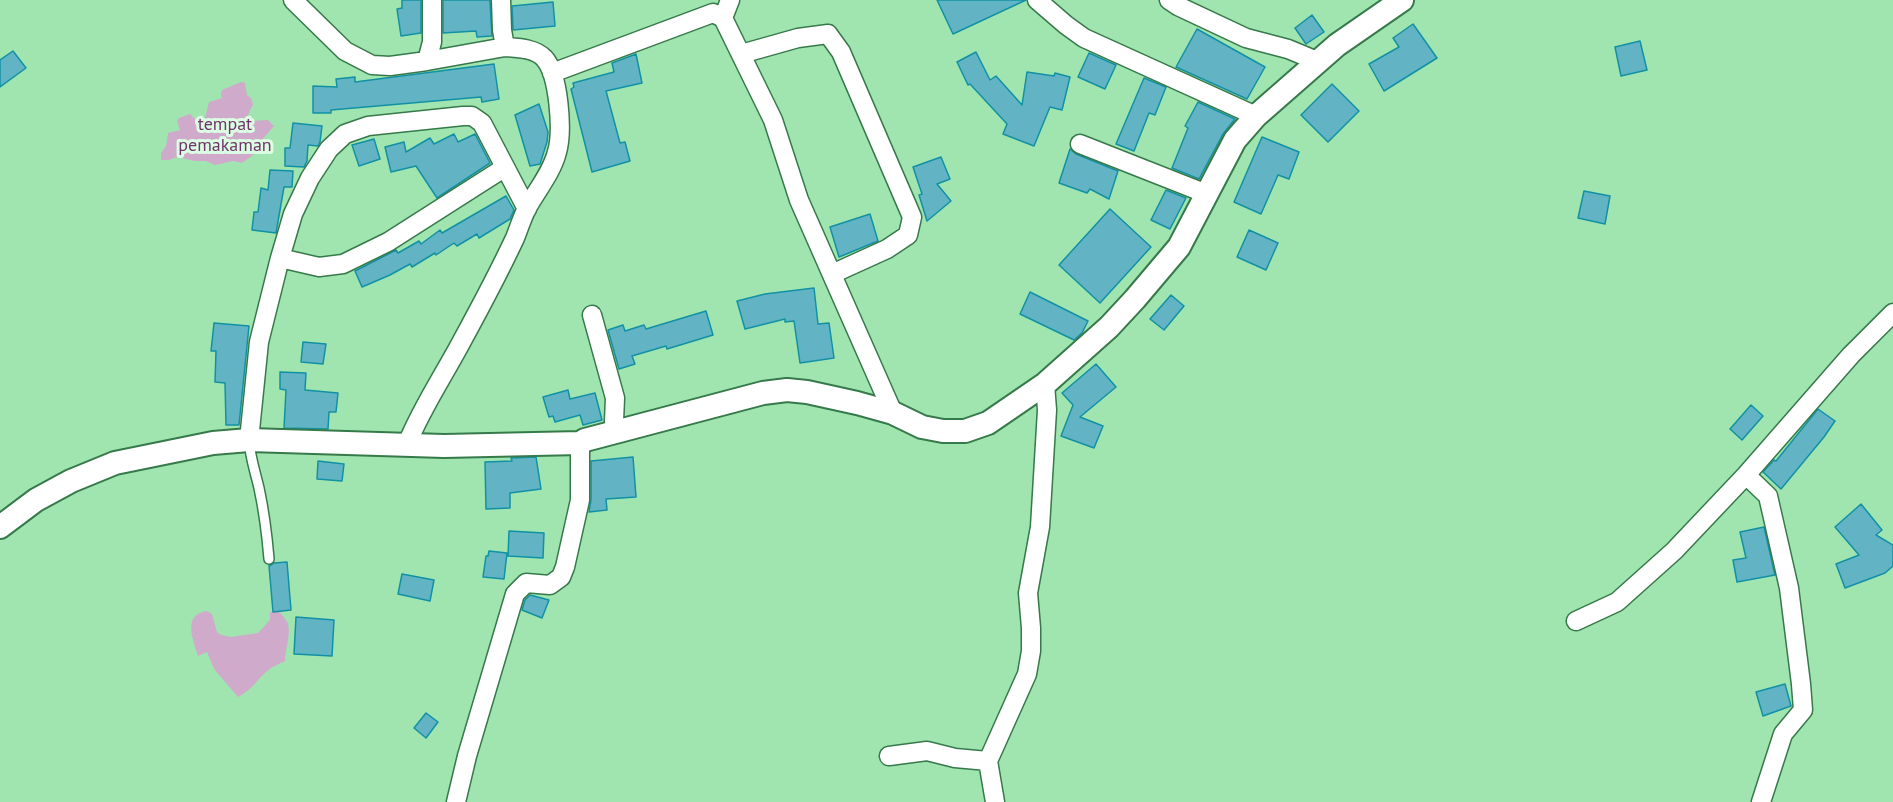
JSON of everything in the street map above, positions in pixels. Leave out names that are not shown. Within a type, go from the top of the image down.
[{"type":"street","points":[[293,0],[345,51],[366,63],[390,66],[505,47],[520,48],[534,52],[543,58],[552,73],[556,87],[559,119],[558,145],[554,161],[527,209],[470,325],[420,413],[407,444]]},
{"type":"street","points":[[427,61],[432,42],[432,0]]},
{"type":"street","points":[[501,0],[505,47]]},
{"type":"street","points":[[723,18],[730,0]]},
{"type":"street","points":[[1037,0],[1084,38],[1256,116]]},
{"type":"street","points":[[1169,0],[1246,38],[1288,49],[1317,61]]},
{"type":"street","points":[[0,527],[36,500],[71,481],[115,463],[213,443],[249,440],[497,446],[580,443],[616,431],[763,393],[787,390],[857,403],[892,413],[922,427],[943,431],[964,431],[988,423],[1045,384],[1109,327],[1150,283],[1179,248],[1235,140],[1256,116],[1380,7],[1402,0]]},
{"type":"street","points":[[552,73],[705,15],[713,13],[723,18],[773,120],[800,200],[892,413]]},
{"type":"street","points":[[741,54],[798,38],[828,34],[841,52],[912,218],[908,235],[901,240],[887,249],[832,274]]},
{"type":"street","points":[[249,440],[259,342],[293,214],[310,178],[329,149],[345,134],[368,126],[472,116],[482,123],[527,209]]},
{"type":"street","points":[[1080,144],[1207,194]]},
{"type":"street","points":[[280,258],[319,267],[343,264],[388,242],[504,168]]},
{"type":"street","points":[[1576,621],[1617,603],[1674,551],[1746,475],[1851,355],[1893,313]]},
{"type":"street","points":[[592,315],[615,398],[616,431]]},
{"type":"street","points":[[995,802],[988,761],[1027,674],[1031,651],[1028,593],[1040,527],[1047,410],[1045,384]]},
{"type":"street","points":[[456,802],[467,756],[515,594],[526,583],[550,585],[557,582],[565,567],[580,500],[580,443]]},
{"type":"street","points":[[1746,475],[1768,496],[1789,588],[1802,684],[1803,710],[1784,734],[1761,802]]},
{"type":"street","points":[[889,756],[927,751],[955,758],[988,761]]},
{"type":"lane","points":[[249,440],[267,532],[269,559]]},
{"type":"green space","name":"tempat pemakaman","points":[[241,82],[245,83],[247,95],[253,104],[247,117],[251,121],[268,120],[274,126],[253,155],[242,163],[233,161],[215,165],[206,161],[177,157],[161,160],[168,133],[180,130],[177,121],[179,118],[190,114],[195,119],[205,118],[209,102],[222,98],[222,90]]},
{"type":"green space","points":[[207,611],[212,614],[217,632],[231,637],[258,633],[270,620],[270,612],[280,612],[289,629],[285,661],[271,668],[238,697],[214,669],[207,652],[198,656],[192,636],[192,622],[199,613]]},
{"type":"building","points":[[402,0],[421,0],[421,33],[401,36],[397,9],[402,8]]},
{"type":"building","points":[[443,0],[490,0],[492,36],[477,37],[476,31],[443,33]]},
{"type":"building","points":[[937,0],[1026,0],[953,34]]},
{"type":"building","points":[[553,2],[555,26],[513,30],[512,6]]},
{"type":"building","points":[[1312,15],[1324,32],[1306,44],[1295,28]]},
{"type":"building","points":[[1413,24],[1437,58],[1384,91],[1369,64],[1399,47],[1393,38]]},
{"type":"building","points":[[1197,29],[1265,67],[1247,99],[1176,67]]},
{"type":"building","points":[[1640,41],[1647,70],[1621,76],[1615,47]]},
{"type":"building","points":[[13,51],[26,68],[0,87],[0,60]]},
{"type":"building","points":[[976,52],[990,80],[996,76],[1022,105],[1027,72],[1054,76],[1055,73],[1070,77],[1062,110],[1050,107],[1034,146],[1003,134],[1007,124],[970,84],[968,85],[957,62]]},
{"type":"building","points":[[1089,53],[1116,65],[1105,89],[1078,77]]},
{"type":"building","points":[[636,54],[642,83],[606,91],[620,143],[625,142],[630,161],[592,172],[571,89],[574,87],[573,83],[614,72],[612,63]]},
{"type":"building","points":[[494,64],[499,99],[482,102],[481,97],[313,113],[313,86],[337,87],[336,79],[355,77],[355,82]]},
{"type":"building","points":[[1144,78],[1166,87],[1155,115],[1149,113],[1134,151],[1116,144]]},
{"type":"building","points":[[1332,84],[1359,111],[1328,142],[1301,115]]},
{"type":"building","points":[[1198,102],[1235,119],[1223,134],[1199,179],[1172,168],[1188,128],[1185,126]]},
{"type":"building","points":[[539,104],[548,132],[547,142],[540,164],[530,166],[515,115]]},
{"type":"building","points":[[293,123],[322,126],[318,146],[308,145],[307,161],[304,167],[285,166],[285,148],[290,148]]},
{"type":"building","points":[[454,134],[458,142],[475,134],[490,163],[437,198],[416,166],[391,172],[385,147],[404,142],[406,152],[430,138],[434,144]]},
{"type":"building","points":[[1262,137],[1299,152],[1289,179],[1278,175],[1261,214],[1234,202]]},
{"type":"building","points":[[374,139],[380,159],[359,166],[352,145]]},
{"type":"building","points":[[1070,149],[1076,154],[1118,171],[1109,199],[1090,189],[1087,193],[1059,183]]},
{"type":"building","points":[[941,157],[950,179],[937,184],[951,201],[927,221],[919,195],[922,194],[913,167]]},
{"type":"building","points":[[270,170],[293,171],[292,187],[284,187],[276,233],[252,230],[254,212],[258,212],[261,188],[268,190]]},
{"type":"building","points":[[1166,190],[1186,198],[1170,229],[1151,220]]},
{"type":"building","points":[[1584,191],[1610,196],[1605,224],[1578,218]]},
{"type":"building","points":[[506,196],[514,210],[510,219],[479,238],[477,234],[457,246],[454,243],[412,267],[410,264],[362,287],[355,271],[396,250],[398,253],[419,241],[421,244],[440,230],[442,233]]},
{"type":"building","points":[[1110,209],[1151,247],[1100,303],[1059,265]]},
{"type":"building","points":[[870,214],[878,241],[839,257],[830,227]]},
{"type":"building","points":[[1249,230],[1278,243],[1266,270],[1237,257]]},
{"type":"building","points":[[814,288],[818,324],[829,323],[834,358],[800,363],[794,321],[785,322],[785,319],[745,329],[737,301],[765,294]]},
{"type":"building","points":[[1030,292],[1088,321],[1082,333],[1074,340],[1020,314]]},
{"type":"building","points":[[1171,295],[1184,306],[1164,330],[1150,319]]},
{"type":"building","points":[[706,311],[713,335],[667,349],[666,346],[632,356],[635,364],[619,369],[608,330],[623,325],[625,331],[644,325],[646,329]]},
{"type":"building","points":[[214,323],[249,326],[239,425],[226,425],[225,383],[215,382],[216,351],[211,351]]},
{"type":"building","points":[[303,342],[326,344],[323,364],[301,362]]},
{"type":"building","points":[[1096,364],[1116,387],[1080,417],[1103,426],[1094,448],[1061,436],[1073,405],[1062,393]]},
{"type":"building","points":[[280,372],[306,373],[305,390],[338,393],[336,412],[329,412],[328,429],[284,428],[286,390],[280,389]]},
{"type":"building","points":[[568,390],[570,399],[595,393],[602,420],[583,425],[580,415],[555,422],[553,416],[549,417],[543,397]]},
{"type":"building","points":[[1751,405],[1763,416],[1742,440],[1730,429]]},
{"type":"building","points":[[1818,409],[1835,421],[1781,489],[1763,472],[1774,460],[1776,461]]},
{"type":"building","points":[[536,457],[541,489],[510,493],[510,508],[486,509],[485,462]]},
{"type":"building","points":[[633,457],[636,497],[606,499],[607,510],[589,512],[591,461]]},
{"type":"building","points":[[318,461],[344,464],[342,481],[317,479]]},
{"type":"building","points":[[1861,504],[1882,530],[1876,535],[1893,545],[1893,566],[1885,573],[1845,588],[1836,564],[1859,555],[1835,527]]},
{"type":"building","points":[[1764,527],[1775,575],[1737,582],[1733,560],[1746,558],[1740,532]]},
{"type":"building","points":[[509,531],[544,533],[543,558],[508,556]]},
{"type":"building","points":[[489,551],[507,553],[504,579],[483,577]]},
{"type":"building","points":[[287,562],[291,610],[273,612],[269,566],[274,563]]},
{"type":"building","points":[[402,574],[434,580],[430,601],[398,594]]},
{"type":"building","points":[[530,595],[549,600],[542,618],[522,610],[525,600]]},
{"type":"building","points":[[296,617],[334,620],[332,656],[294,654]]},
{"type":"building","points":[[1785,684],[1791,706],[1763,716],[1756,692]]},
{"type":"building","points":[[426,713],[438,722],[426,738],[414,728]]}]
